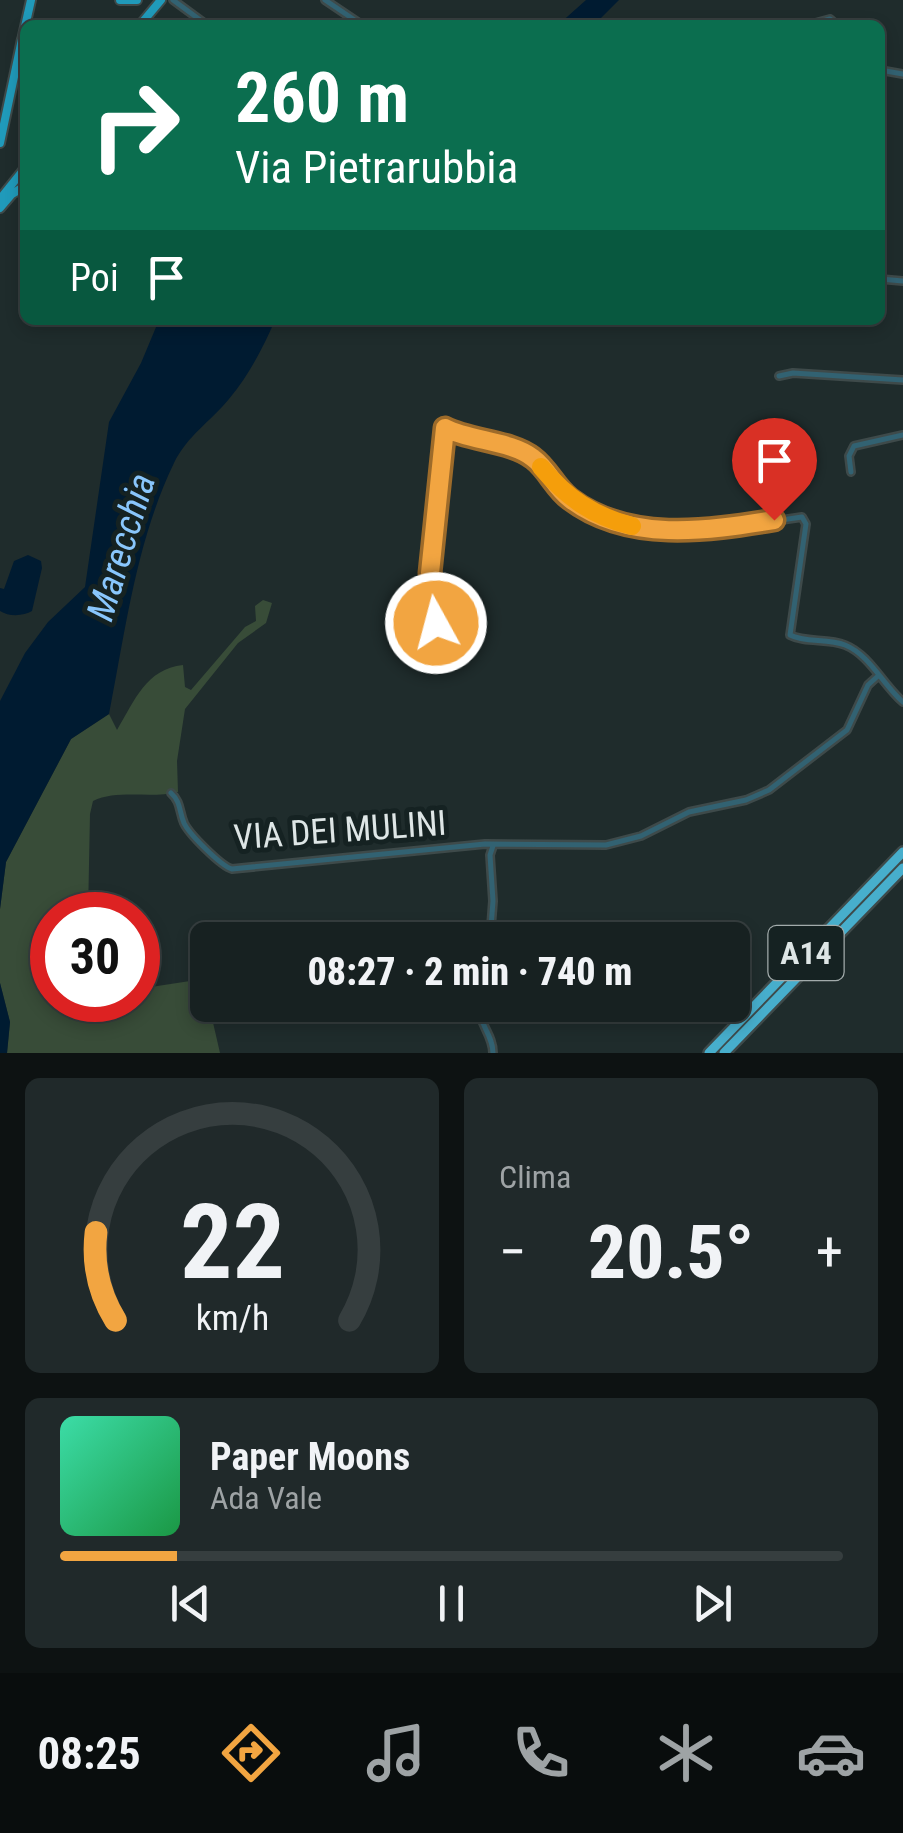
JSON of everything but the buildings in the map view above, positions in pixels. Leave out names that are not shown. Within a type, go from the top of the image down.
[{"type":"highway","name":"A14","points":[[710,1053],[903,852]]},
{"type":"highway","name":"A14","points":[[724,1053],[903,868]]},
{"type":"main road","points":[[120,0],[137,0]]},
{"type":"main road","points":[[144,20],[161,0]]},
{"type":"main road","points":[[0,143],[20,48]]},
{"type":"main road","points":[[0,199],[20,174]]},
{"type":"main road","points":[[0,208],[20,189]]},
{"type":"street","points":[[173,0],[199,20]]},
{"type":"street","points":[[326,0],[355,20]]},
{"type":"street","points":[[779,376],[793,373],[903,380]]},
{"type":"street","points":[[436,623],[438,596],[430,573],[445,428],[532,457],[566,496],[585,509],[638,528],[726,528],[802,517],[806,524],[790,634],[851,647],[903,702]]},
{"type":"street","points":[[850,472],[849,456],[854,446],[903,435]]},
{"type":"street","name":"VIA DEI MULINI","points":[[171,793],[178,800],[185,826],[219,864],[232,869],[485,844],[621,842],[688,812],[758,796],[847,730],[868,684],[878,675]]},
{"type":"street","name":"VIA DEI MULINI","points":[[491,922],[493,846]]},
{"type":"street","points":[[480,1022],[493,1043],[494,1053]]},
{"type":"green space","points":[[263,600],[272,603],[266,623],[238,643],[185,709],[177,761],[178,792],[93,801],[88,892],[30,892],[30,1022],[160,1022],[160,986],[190,981],[190,1022],[213,1022],[220,1053],[7,1053],[10,1022],[0,983],[0,909],[6,862],[71,739],[109,714],[117,730],[143,688],[170,668],[183,665],[185,687],[191,690],[245,627],[256,621],[255,606]]},
{"type":"water","points":[[586,0],[619,0],[599,20],[564,20]]},
{"type":"water","name":"Marecchia","points":[[157,325],[273,325],[243,380],[174,463],[141,554],[109,714],[71,739],[6,862],[0,909],[0,701],[25,653],[48,622],[85,587],[109,422]]},
{"type":"water","points":[[28,555],[41,561],[42,568],[32,611],[4,613],[0,611],[0,588],[4,589],[14,561]]},
{"type":"water","points":[[0,983],[10,1022],[7,1053],[0,1053]]},
{"type":"slow traffic","points":[[541,467],[566,496],[585,509],[632,526]]},
{"type":"route","points":[[436,623],[438,596],[430,573],[445,428],[532,457],[566,496],[585,509],[638,528],[726,528],[774,520]]}]
